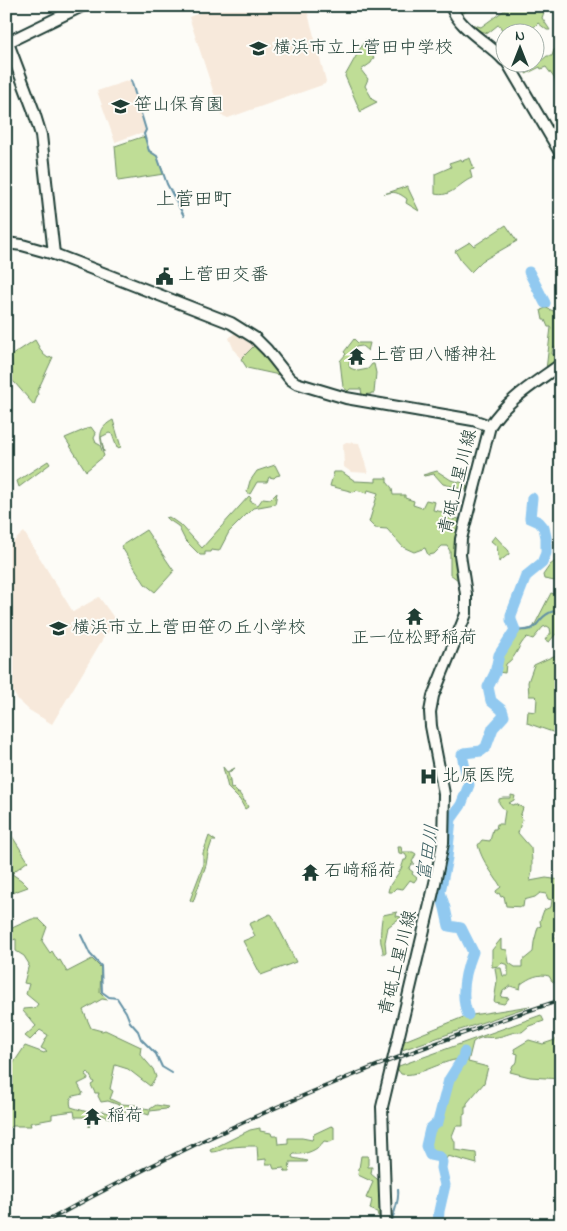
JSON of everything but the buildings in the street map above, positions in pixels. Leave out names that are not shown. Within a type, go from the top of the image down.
[{"type":"main road","points":[[54,254],[41,135],[33,109],[7,43],[82,6]]},
{"type":"main road","points":[[451,6],[456,15],[468,28],[494,49]]},
{"type":"main road","points":[[513,72],[561,154]]},
{"type":"main road","points":[[6,243],[22,245],[54,254],[231,323],[255,338],[284,371],[301,380],[356,398],[473,420],[490,426]]},
{"type":"main road","name":"青砥上星川線","points":[[386,1225],[383,1098],[443,843],[444,794],[430,712],[433,696],[466,614],[466,594],[460,545],[490,426],[496,415],[561,364]]},
{"type":"shaded area","name":"横浜市立上菅田中学校","points":[[217,6],[306,6],[326,81],[325,84],[228,118],[221,115],[189,17]]},
{"type":"shaded area","name":"笹山保育園","points":[[130,80],[146,131],[143,134],[137,134],[115,142],[97,91]]},
{"type":"shaded area","points":[[237,331],[255,345],[241,359],[234,350],[229,338]]},
{"type":"shaded area","points":[[346,442],[359,443],[368,473],[351,472],[344,467],[343,444]]},
{"type":"shaded area","name":"横浜市立上菅田笹の丘小学校","points":[[24,532],[73,612],[99,597],[117,622],[104,637],[52,724],[29,710],[18,700],[6,674],[6,548]]},
{"type":"green space","points":[[454,6],[482,6],[472,7],[460,14],[460,17],[471,24],[481,27],[510,6],[546,6],[542,18],[550,30],[544,28],[544,22],[494,22],[494,28],[488,33],[480,31],[459,17]]},
{"type":"green space","points":[[365,40],[369,40],[370,46],[374,47],[371,55],[374,57],[371,63],[361,70],[368,79],[365,86],[373,100],[377,102],[363,109],[361,113],[345,76]]},
{"type":"green space","points":[[561,48],[561,83],[556,86],[555,79],[546,67],[544,68],[544,58],[552,56],[554,50]]},
{"type":"green space","points":[[142,137],[145,138],[149,150],[157,156],[164,174],[118,181],[115,146]]},
{"type":"green space","points":[[470,158],[474,169],[470,170],[472,178],[446,194],[435,194],[435,174],[451,167],[449,163]]},
{"type":"green space","points":[[408,186],[419,211],[406,203],[407,199],[398,194],[393,192],[384,194]]},
{"type":"green space","points":[[506,225],[517,241],[482,261],[471,272],[455,251],[470,242],[474,246]]},
{"type":"green space","points":[[546,308],[561,314],[561,348],[553,347],[552,354],[561,356],[561,359],[546,370],[551,327],[548,327],[545,320],[543,320],[541,310]]},
{"type":"green space","points":[[354,339],[358,343],[370,343],[368,351],[362,346],[355,347],[349,364],[350,368],[358,371],[368,369],[374,364],[376,373],[374,393],[362,395],[361,389],[350,389],[348,391],[343,387],[340,361]]},
{"type":"green space","points":[[35,340],[43,354],[48,358],[53,357],[37,392],[34,405],[15,383],[6,376],[6,359]]},
{"type":"green space","points":[[255,345],[281,373],[279,375],[247,368],[241,359]]},
{"type":"green space","points":[[113,420],[121,447],[117,448],[112,434],[109,433],[101,437],[105,426]]},
{"type":"green space","points":[[91,427],[96,434],[94,438],[96,443],[100,445],[104,456],[86,471],[65,438]]},
{"type":"green space","points":[[48,461],[50,464],[19,487],[17,481]]},
{"type":"green space","points":[[275,465],[280,475],[274,478],[269,477],[267,482],[257,482],[250,494],[247,492],[250,481],[257,471]]},
{"type":"green space","points":[[437,471],[451,480],[464,483],[467,487],[466,490],[443,484],[434,474],[423,475]]},
{"type":"green space","points":[[334,472],[342,472],[355,481],[376,482],[376,478],[387,478],[393,495],[405,495],[405,498],[414,501],[413,505],[422,508],[426,500],[435,502],[433,510],[443,512],[443,514],[454,520],[456,518],[461,520],[461,577],[458,580],[450,574],[450,551],[447,546],[442,546],[434,554],[428,555],[425,548],[414,552],[403,547],[387,529],[375,528],[369,522],[378,493],[368,490],[367,493],[356,490],[354,492],[330,486]]},
{"type":"green space","points":[[277,493],[275,504],[253,508],[229,532],[219,551],[211,550],[210,552],[205,552],[205,555],[200,555],[185,540],[178,526],[166,518],[169,517],[183,527],[202,548],[249,496],[251,498],[250,501],[258,505],[263,498],[271,499]]},
{"type":"green space","points":[[146,530],[174,571],[155,592],[145,584],[121,546]]},
{"type":"green space","points":[[495,536],[509,551],[509,554],[499,562],[497,546],[491,541]]},
{"type":"green space","points":[[561,557],[561,579],[557,578],[555,581],[544,579],[543,575],[550,565]]},
{"type":"green space","points":[[551,593],[561,596],[561,632],[556,634],[549,642],[545,640],[551,634],[550,628],[547,626],[543,627],[533,639],[527,637],[513,658],[506,664],[505,673],[498,672],[501,656],[516,632],[533,628]]},
{"type":"green space","points":[[558,654],[561,659],[561,735],[527,723],[528,711],[536,712],[537,698],[529,696],[528,682],[534,665]]},
{"type":"green space","points":[[223,767],[227,772],[235,768],[228,773],[230,780],[228,781],[230,781],[231,789],[233,788],[237,794],[239,793],[243,801],[245,801],[248,807],[245,809],[240,800],[228,788]]},
{"type":"green space","points":[[511,795],[515,796],[514,800],[509,803],[523,808],[518,833],[531,848],[532,869],[530,881],[546,878],[561,880],[561,921],[554,937],[561,937],[561,986],[552,981],[549,976],[534,977],[521,984],[520,989],[510,986],[503,991],[501,997],[509,998],[504,1004],[494,1002],[497,981],[495,968],[501,968],[503,976],[508,976],[508,965],[502,963],[499,966],[492,967],[492,950],[501,939],[501,949],[507,950],[509,963],[515,967],[522,967],[522,961],[533,952],[534,942],[538,927],[541,926],[540,921],[544,910],[551,907],[552,900],[548,899],[546,894],[540,893],[535,897],[524,900],[523,907],[506,906],[504,896],[501,897],[496,891],[501,887],[480,851],[478,845],[482,840],[490,841],[493,829],[496,829],[497,824],[503,824],[505,811],[499,803],[499,799],[511,798]]},
{"type":"green space","points":[[6,827],[28,861],[12,874],[28,887],[6,895]]},
{"type":"green space","points":[[209,836],[216,841],[212,841],[193,902],[190,900],[203,866],[203,853]]},
{"type":"green space","points":[[398,847],[401,847],[402,852],[413,852],[416,854],[412,862],[415,864],[412,864],[409,869],[417,878],[414,882],[410,880],[403,889],[396,888],[392,892],[388,892],[407,857],[405,854],[399,853]]},
{"type":"green space","points":[[397,912],[396,916],[401,917],[388,927],[385,942],[386,952],[383,954],[381,925],[383,915]]},
{"type":"green space","points":[[270,914],[296,962],[261,975],[243,941],[255,936],[249,924]]},
{"type":"green space","points":[[32,919],[39,919],[47,927],[42,941],[50,953],[52,951],[58,961],[60,960],[67,972],[92,959],[101,968],[100,992],[108,1000],[102,999],[83,1010],[91,1028],[105,1030],[141,1047],[140,1054],[153,1069],[156,1077],[150,1086],[128,1069],[115,1065],[110,1089],[113,1091],[110,1099],[121,1104],[136,1105],[137,1107],[150,1109],[156,1105],[168,1107],[166,1109],[150,1111],[149,1115],[127,1108],[120,1121],[100,1114],[102,1111],[116,1113],[119,1105],[108,1101],[101,1102],[98,1096],[99,1093],[95,1093],[91,1085],[94,1083],[88,1072],[86,1074],[88,1079],[78,1084],[83,1094],[71,1098],[70,1103],[71,1107],[94,1114],[89,1127],[90,1120],[86,1117],[75,1117],[74,1111],[52,1114],[52,1119],[30,1123],[31,1126],[13,1126],[8,1128],[6,1134],[6,1072],[25,1046],[44,1053],[47,1051],[41,1048],[48,1035],[40,1030],[30,1040],[25,1036],[36,1026],[23,1009],[35,1008],[38,1004],[26,994],[29,984],[24,983],[29,964],[24,956],[16,951],[16,939],[6,942],[6,927],[12,928]]},
{"type":"green space","points":[[530,1006],[399,1051],[404,1041],[466,1016]]},
{"type":"green space","points":[[541,1015],[544,1021],[529,1026],[522,1032],[497,1037],[483,1037],[473,1042],[468,1062],[488,1067],[484,1083],[467,1103],[467,1106],[465,1106],[463,1126],[456,1126],[452,1136],[455,1142],[455,1150],[476,1153],[477,1164],[448,1156],[444,1162],[441,1157],[431,1153],[428,1146],[431,1130],[438,1122],[451,1079],[465,1059],[449,1061],[424,1071],[408,1074],[401,1074],[396,1067]]},
{"type":"green space","points":[[561,1038],[561,1079],[530,1077],[510,1072],[513,1065],[517,1062],[518,1054],[515,1053],[514,1049],[529,1040],[543,1044]]},
{"type":"green space","points":[[331,1126],[334,1127],[334,1140],[330,1142],[324,1141],[307,1153],[294,1154],[293,1158],[308,1161],[290,1162],[289,1172],[285,1172],[284,1168],[274,1169],[272,1164],[266,1164],[266,1159],[258,1160],[257,1146],[231,1147],[214,1152],[210,1150],[250,1130],[260,1128],[260,1131],[277,1136],[278,1144],[288,1143],[288,1138],[312,1140],[314,1134]]},
{"type":"green space","points":[[361,1156],[368,1156],[368,1167],[372,1167],[371,1174],[383,1184],[382,1217],[370,1209],[372,1200],[366,1198],[373,1182],[358,1175]]},
{"type":"waterway","points":[[131,80],[146,130],[144,134],[149,151],[157,156],[167,184],[184,216]]},
{"type":"waterway","name":"富田川","points":[[529,272],[545,303]]},
{"type":"waterway","name":"富田川","points":[[468,1015],[464,1000],[464,984],[473,952],[461,928],[449,926],[440,892],[447,858],[451,819],[461,805],[469,785],[462,755],[464,753],[481,751],[486,747],[493,728],[504,716],[502,710],[491,701],[488,687],[495,673],[499,655],[515,630],[511,615],[526,576],[542,563],[546,553],[544,528],[539,522],[530,518],[532,498]]},
{"type":"waterway","points":[[515,630],[534,628],[544,616],[553,611],[561,610]]},
{"type":"waterway","points":[[81,935],[90,954],[101,966],[102,992],[109,997],[117,998],[141,1039],[156,1054],[162,1067],[172,1073]]},
{"type":"waterway","name":"富田川","points":[[438,1225],[445,1185],[441,1168],[442,1162],[440,1157],[430,1155],[426,1146],[430,1129],[438,1122],[449,1080],[463,1058],[464,1052]]},
{"type":"waterway","points":[[391,1225],[397,1203],[398,1189]]},
{"type":"railway","points":[[40,1225],[166,1159],[295,1099],[427,1047],[561,1000]]},
{"type":"place","name":"横浜市立上菅田中学校","points":[[259,49]]},
{"type":"place","name":"笹山保育園","points":[[120,106]]},
{"type":"place","name":"上菅田交番","points":[[164,276]]},
{"type":"place","name":"上菅田八幡神社","points":[[357,356]]},
{"type":"place","name":"正一位松野稲荷","points":[[414,616]]},
{"type":"place","name":"横浜市立上菅田笹の丘小学校","points":[[58,629]]},
{"type":"place","name":"北原医院","points":[[428,777]]},
{"type":"place","name":"石﨑稲荷","points":[[310,872]]},
{"type":"place","name":"稲荷","points":[[93,1117]]},
{"type":"district","name":"上菅田町","points":[[194,200]]}]
